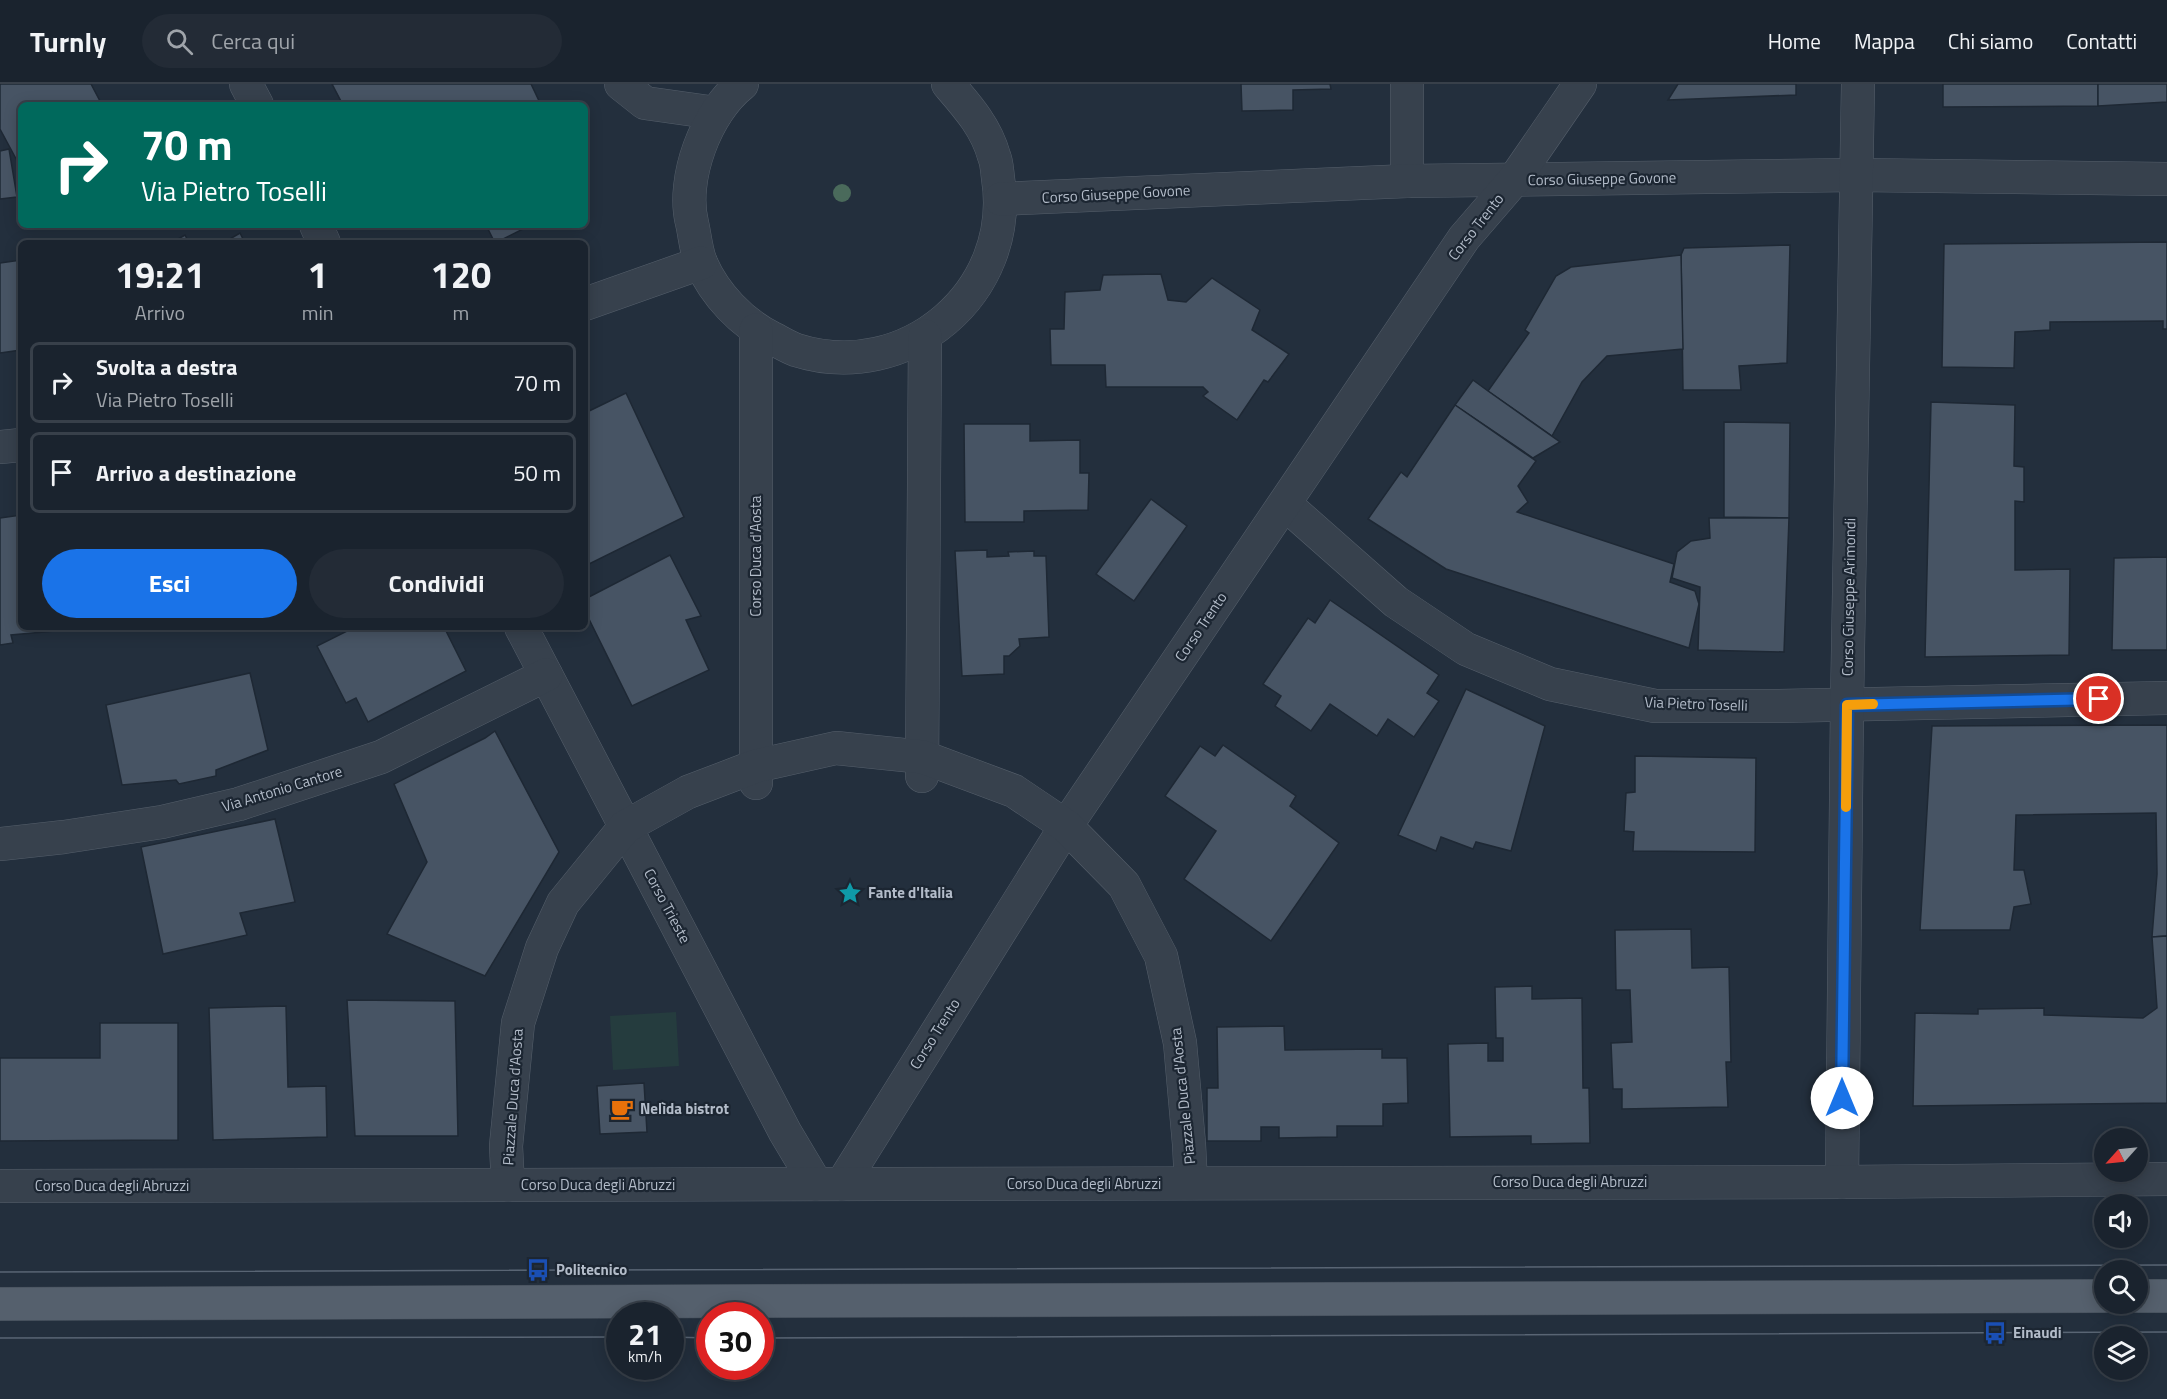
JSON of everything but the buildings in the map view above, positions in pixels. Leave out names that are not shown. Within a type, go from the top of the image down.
[{"type":"main road","points":[[0,1304],[2094,1296]]},
{"type":"main road","points":[[2148,1296],[2167,1296]]},
{"type":"street","points":[[246,84],[255,102]]},
{"type":"street","points":[[621,84],[645,103],[716,112]]},
{"type":"street","points":[[742,84],[716,112],[694,160],[689,212],[701,263],[724,301],[756,330],[796,350],[839,358],[884,353],[925,336],[957,311],[981,278],[996,240],[1001,199],[994,155],[975,115],[948,84]]},
{"type":"street","points":[[1407,84],[1407,181]]},
{"type":"street","name":"Corso Trento","points":[[829,1184],[1066,826],[1464,238],[1514,180],[1580,84]]},
{"type":"street","name":"Corso Giuseppe Arimondi","points":[[1842,1182],[1847,705],[1858,84]]},
{"type":"street","name":"Corso Giuseppe Govone","points":[[1001,199],[1407,181],[1857,175],[2167,179]]},
{"type":"street","points":[[588,303],[701,263]]},
{"type":"street","name":"Corso Duca d'Aosta","points":[[756,330],[756,775]]},
{"type":"street","points":[[922,766],[925,336]]},
{"type":"street","points":[[0,447],[18,445]]},
{"type":"street","name":"Via Pietro Toselli","points":[[1285,504],[1396,603],[1466,649],[1550,684],[1655,706],[1847,705],[2167,698]]},
{"type":"street","name":"Corso Trieste","points":[[523,630],[785,1132],[829,1184]]},
{"type":"street","name":"Via Antonio Cantore","points":[[0,843],[64,837],[162,822],[239,804],[381,757],[546,675]]},
{"type":"street","name":"Piazzale Duca d'Aosta","points":[[507,1185],[506,1146],[518,1023],[543,948],[563,903],[626,826],[688,792],[756,775],[836,748],[922,766],[1014,792],[1066,826],[1124,885],[1161,956],[1180,1043],[1191,1184]]},
{"type":"street","name":"Corso Duca degli Abruzzi","points":[[0,1186],[1842,1182],[2167,1179]]},
{"type":"green space","points":[[676,1012],[679,1066],[613,1070],[610,1016]]},
{"type":"tram line","points":[[0,1272],[2167,1265]]},
{"type":"tram line","points":[[774,1338],[2167,1332]]},
{"type":"tram line","points":[[0,1338],[606,1337]]},
{"type":"tram line","points":[[684,1337],[696,1338]]},
{"type":"slow traffic","points":[[1846,807],[1847,705],[1873,704]]},
{"type":"place","name":"Fante d'Italia","points":[[850,893]]},
{"type":"place","name":"Nelìda bistrot","points":[[622,1109]]},
{"type":"place","name":"Politecnico","points":[[538,1270]]},
{"type":"place","name":"Einaudi","points":[[1995,1333]]},
{"type":"route","points":[[1842,1098],[1847,705],[2099,699]]}]
